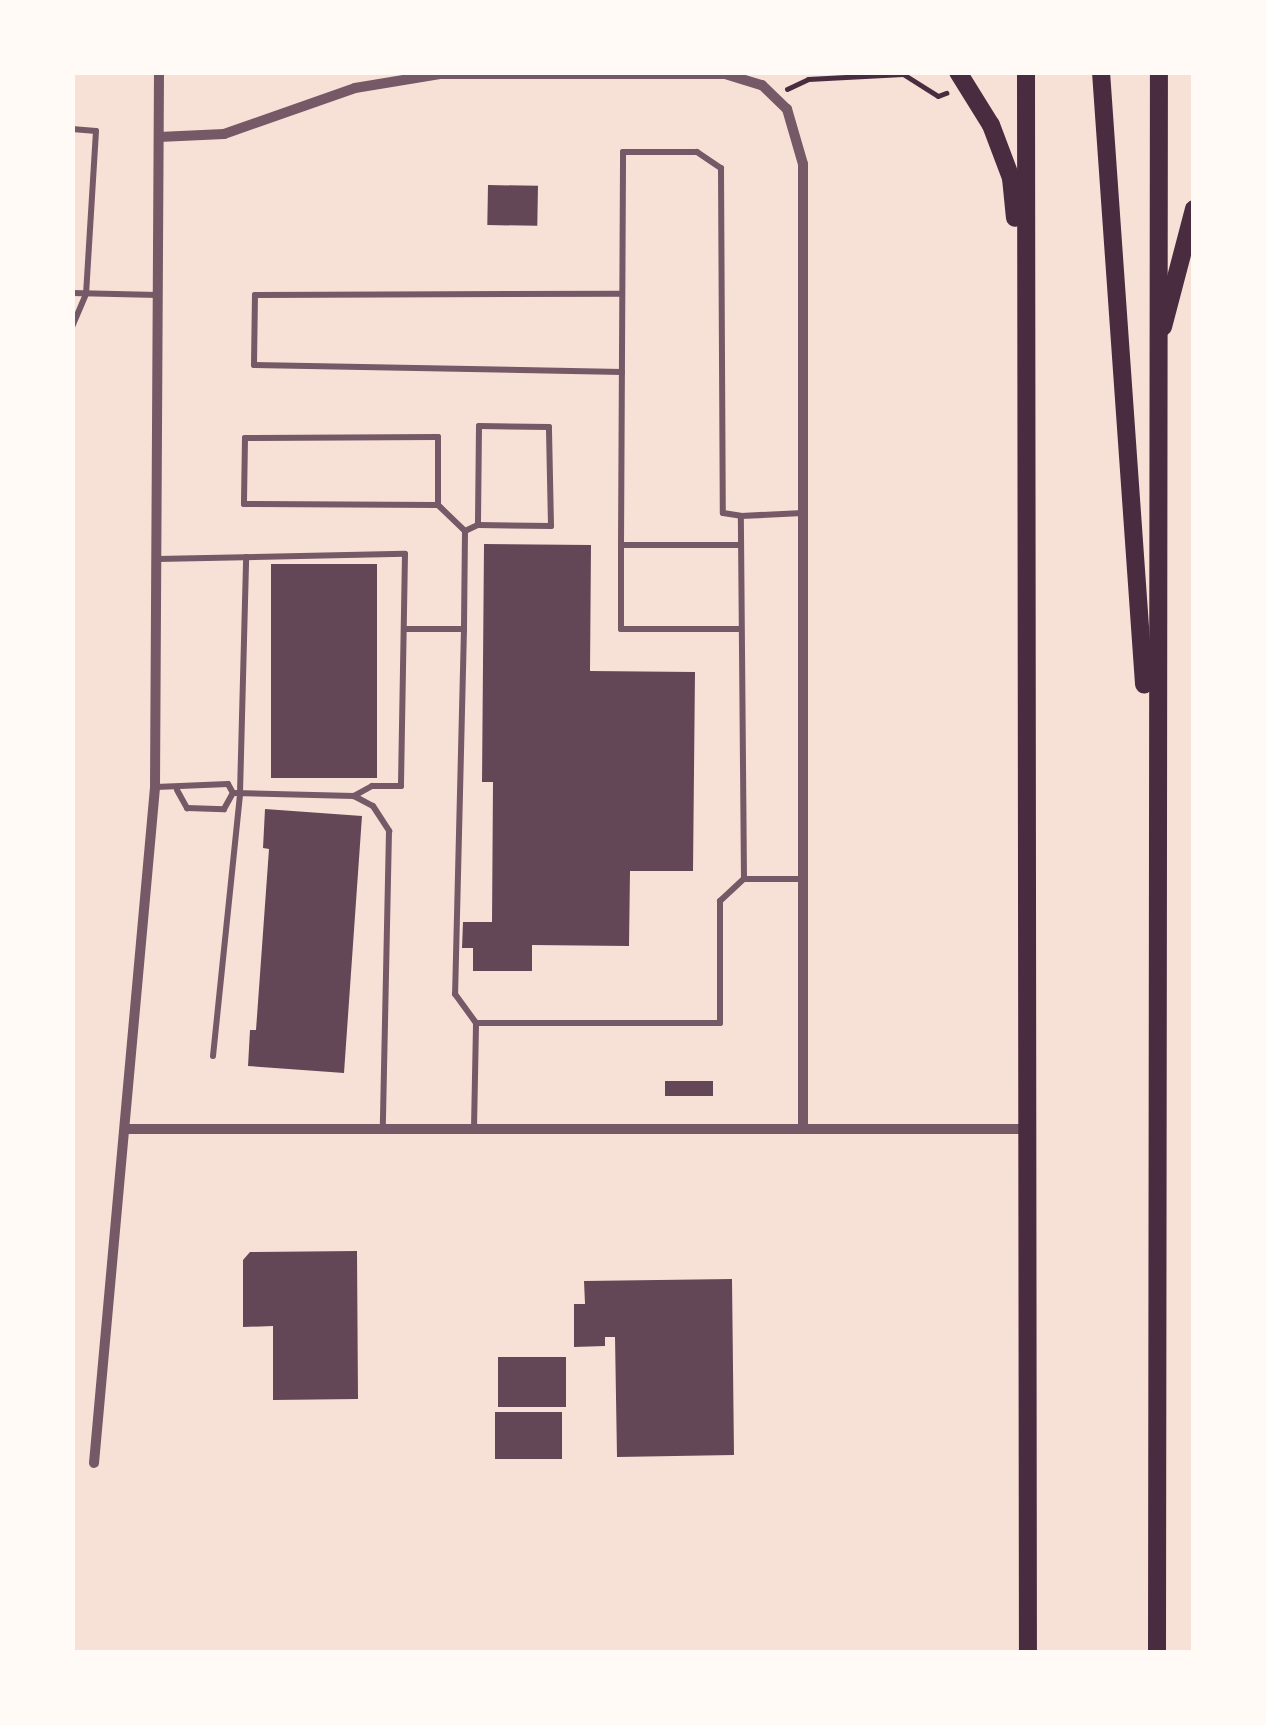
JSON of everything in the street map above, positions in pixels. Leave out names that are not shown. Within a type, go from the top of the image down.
[{"type":"main road","points":[[1026,72],[1028,1652]]},
{"type":"main road","points":[[1101,72],[1155,860]]},
{"type":"main road","points":[[1157,1652],[1155,361],[1159,72]]},
{"type":"main road","points":[[960,74],[1012,178],[1026,337]]},
{"type":"main road","points":[[1155,361],[1194,210]]},
{"type":"street","points":[[94,1463],[155,787],[159,72]]},
{"type":"street","points":[[159,138],[224,134],[355,88],[440,74],[725,74],[776,94],[795,125],[802,164],[803,1128]]},
{"type":"street","points":[[126,1129],[1028,1129]]},
{"type":"lane","points":[[72,129],[96,131],[86,294],[72,327]]},
{"type":"lane","points":[[741,629],[621,629],[622,152],[712,158],[720,168],[723,513],[741,516],[802,512]]},
{"type":"lane","points":[[72,293],[158,295]]},
{"type":"lane","points":[[622,294],[255,295],[254,365],[622,372]]},
{"type":"lane","points":[[465,531],[478,524],[551,526],[549,427],[479,426],[478,524]]},
{"type":"lane","points":[[438,505],[438,437],[245,438],[244,504],[438,505],[465,531],[456,994],[476,1023],[474,1129]]},
{"type":"lane","points":[[741,516],[744,879]]},
{"type":"lane","points":[[622,545],[741,545]]},
{"type":"lane","points":[[156,559],[405,554],[401,786],[372,786],[354,796]]},
{"type":"lane","points":[[213,1056],[236,793],[246,557]]},
{"type":"lane","points":[[404,629],[464,629]]},
{"type":"lane","points":[[155,787],[177,790],[228,784],[236,793],[354,796],[373,806],[389,830],[383,1129]]},
{"type":"lane","points":[[177,790],[187,808],[224,810],[236,793]]},
{"type":"lane","points":[[476,1023],[720,1024],[720,901],[744,879],[803,878]]},
{"type":"path","points":[[776,94],[808,79],[903,74],[944,96],[960,74]]},
{"type":"building","points":[[488,185],[538,186],[537,226],[487,225]]},
{"type":"building","points":[[484,544],[591,545],[590,671],[695,672],[693,871],[630,871],[629,946],[532,945],[532,971],[473,971],[473,948],[462,948],[463,922],[492,922],[493,782],[482,782]]},
{"type":"building","points":[[271,564],[377,564],[377,778],[271,778]]},
{"type":"building","points":[[265,809],[362,816],[344,1073],[248,1066],[250,1030],[256,1030],[269,849],[263,848]]},
{"type":"building","points":[[665,1081],[713,1081],[713,1096],[665,1096]]},
{"type":"building","points":[[357,1251],[358,1399],[273,1400],[273,1326],[243,1327],[243,1260],[250,1252]]},
{"type":"building","points":[[732,1279],[734,1455],[617,1457],[615,1337],[605,1337],[605,1346],[574,1347],[574,1304],[585,1304],[584,1281]]},
{"type":"building","points":[[498,1357],[566,1357],[566,1407],[498,1407]]},
{"type":"building","points":[[495,1412],[562,1412],[562,1459],[495,1459]]}]
